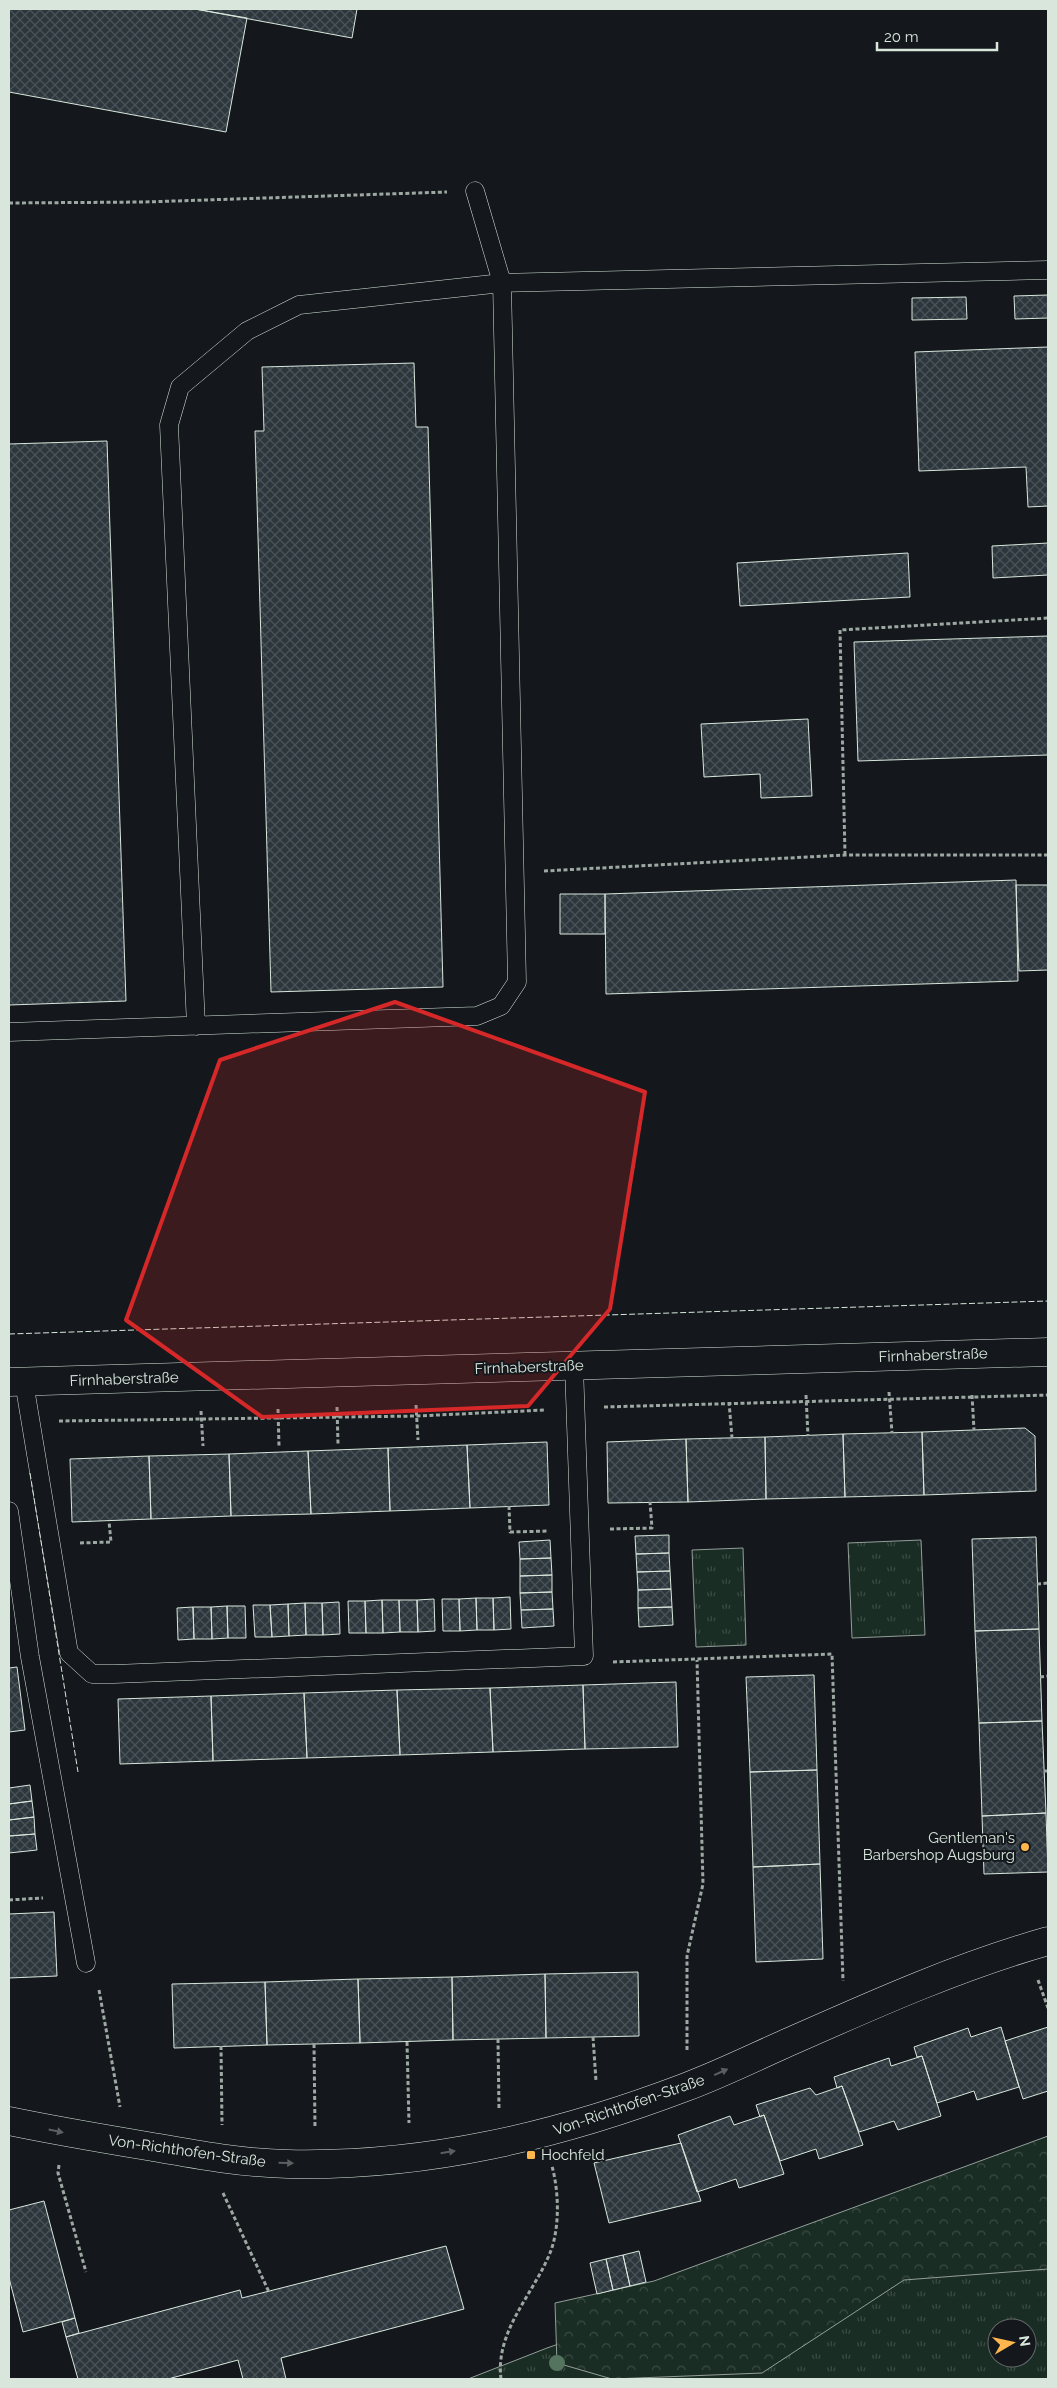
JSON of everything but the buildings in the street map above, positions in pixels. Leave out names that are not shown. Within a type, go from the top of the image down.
[{"type":"street","name":"Firnhaberstraße","points":[[17,1382],[1048,1352]]},
{"type":"street","name":"Von-Richthofen-Straße","points":[[9,2121],[65,2133],[223,2159],[315,2164],[347,2164],[410,2158],[500,2144],[600,2118],[688,2086],[934,1980],[1048,1941]]},
{"type":"lane","points":[[9,1032],[477,1016],[501,1006],[517,982],[502,284],[475,191]]},
{"type":"lane","points":[[196,1026],[169,425],[180,387],[247,331],[299,305],[502,284],[1048,270]]},
{"type":"lane","points":[[17,1382],[32,1421],[70,1653],[92,1674],[584,1656],[574,1366]]},
{"type":"lane","points":[[9,1511],[30,1657],[86,1963]]},
{"type":"path","points":[[9,204],[145,202],[475,191]]},
{"type":"path","points":[[845,855],[840,630],[1048,618]]},
{"type":"path","points":[[516,872],[845,855],[1048,855]]},
{"type":"path","points":[[970,1354],[974,1430]]},
{"type":"path","points":[[888,1356],[892,1433]]},
{"type":"path","points":[[804,1359],[808,1436]]},
{"type":"path","points":[[727,1361],[732,1438]]},
{"type":"path","points":[[32,1421],[417,1416],[730,1402],[1048,1396]]},
{"type":"path","points":[[52,1545],[111,1542],[109,1521]]},
{"type":"path","points":[[1037,1584],[1048,1584]]},
{"type":"path","points":[[584,1656],[599,1662],[832,1654],[844,2018]]},
{"type":"path","points":[[688,2086],[686,2012],[688,1956],[703,1884],[697,1660]]},
{"type":"path","points":[[1040,1677],[1048,1676]]},
{"type":"path","points":[[9,1900],[73,1897]]},
{"type":"path","points":[[86,1963],[97,1981],[126,2142]]},
{"type":"path","points":[[593,2037],[600,2118]]},
{"type":"path","points":[[498,2039],[500,2144]]},
{"type":"path","points":[[407,2042],[410,2158]]},
{"type":"path","points":[[314,2044],[315,2164]]},
{"type":"path","points":[[220,2046],[222,2190],[269,2292]]},
{"type":"path","points":[[65,2133],[58,2173],[86,2272]]},
{"type":"path","points":[[500,2379],[499,2365],[504,2337],[550,2252],[557,2223],[554,2173],[544,2134]]},
{"type":"highlighted area","points":[[395,1002],[645,1092],[610,1309],[528,1406],[262,1417],[126,1320],[220,1060]]},
{"type":"green space","points":[[921,1540],[925,1635],[852,1638],[848,1543]]},
{"type":"green space","points":[[743,1548],[746,1645],[696,1647],[692,1550]]},
{"type":"green space","points":[[1048,2136],[1048,2269],[904,2280],[762,2373],[612,2379],[557,2363],[555,2303],[654,2281]]},
{"type":"green space","points":[[1048,2173],[1048,2379],[468,2379],[547,2348]]},
{"type":"fence","points":[[9,1334],[1048,1301]]},
{"type":"fence","points":[[30,1473],[78,1772]]},
{"type":"place","name":"Gentleman's Barbershop Augsburg","points":[[1025,1847]]},
{"type":"place","name":"Hochfeld","points":[[531,2155]]}]
